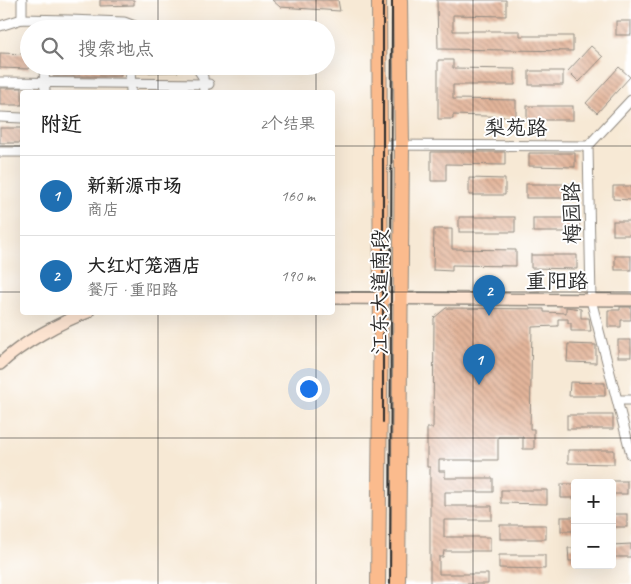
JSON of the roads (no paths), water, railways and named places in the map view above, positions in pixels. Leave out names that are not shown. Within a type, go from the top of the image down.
[{"type":"main road","name":"江东大道南段","points":[[378,584],[381,298],[379,0]]},
{"type":"main road","name":"江东大道南段","points":[[398,584],[402,145],[400,0]]},
{"type":"street","points":[[22,0],[22,20]]},
{"type":"street","points":[[0,26],[20,21]]},
{"type":"street","points":[[44,75],[44,90]]},
{"type":"street","points":[[130,75],[130,90]]},
{"type":"street","points":[[0,82],[130,82],[206,87],[203,75]]},
{"type":"street","points":[[588,146],[631,100]]},
{"type":"street","points":[[0,117],[20,118]]},
{"type":"street","name":"梨苑路","points":[[380,145],[588,146]]},
{"type":"street","name":"梅园路","points":[[588,146],[592,300],[631,454]]},
{"type":"street","points":[[0,152],[20,152]]},
{"type":"street","name":"重阳路","points":[[335,298],[631,300]]},
{"type":"street","points":[[0,364],[33,340],[80,315]]},
{"type":"street","points":[[618,400],[631,400]]},
{"type":"railway","points":[[383,0],[383,422]]},
{"type":"railway","points":[[390,584],[392,0]]},
{"type":"place","name":"大红灯笼酒店","points":[[489,316]]},
{"type":"place","name":"新新源市场","points":[[479,385]]}]
